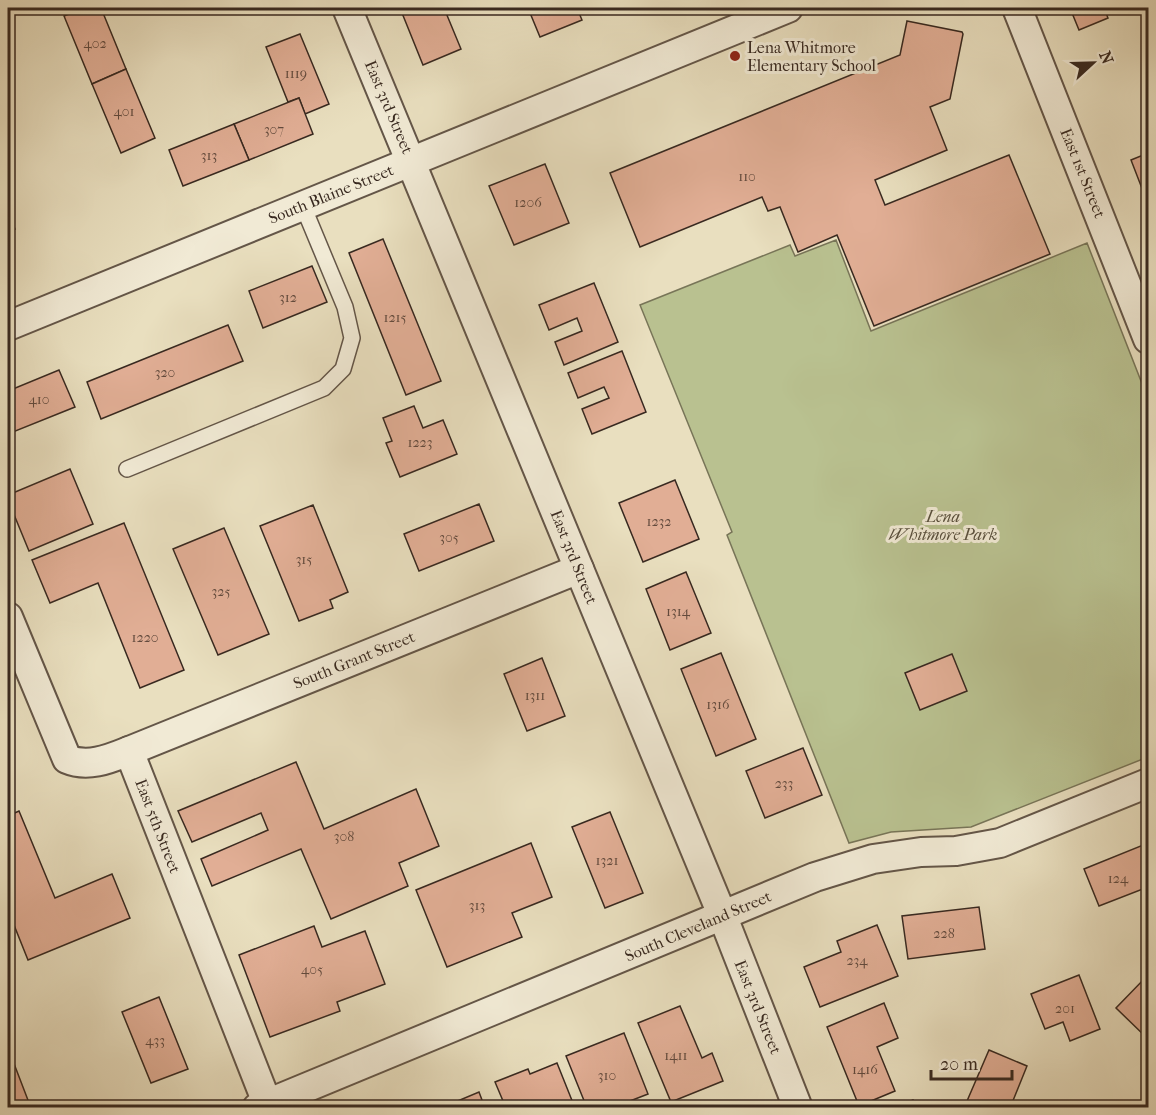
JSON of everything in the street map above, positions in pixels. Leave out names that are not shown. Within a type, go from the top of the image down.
[{"type":"street","name":"East 3rd Street","points":[[347,8],[723,917],[798,1107]]},
{"type":"street","name":"South Blaine Street","points":[[8,326],[788,8]]},
{"type":"street","name":"East 1st Street","points":[[1017,8],[1146,326]]},
{"type":"street","name":"South Grant Street","points":[[129,751],[579,569]]},
{"type":"street","points":[[8,617],[67,759],[77,763],[105,760],[129,751]]},
{"type":"street","name":"East 5th Street","points":[[129,751],[262,1106]]},
{"type":"street","name":"South Cleveland Street","points":[[262,1106],[815,877],[873,859],[921,852],[956,851],[1000,843],[1149,783]]},
{"type":"lane","points":[[128,469],[324,388],[343,369],[352,338],[345,307],[303,206]]},
{"type":"green space","name":"Lena Whitmore Park","points":[[836,240],[871,331],[1087,243],[1148,399],[1148,757],[971,827],[891,832],[849,843],[727,535],[732,532],[640,305],[790,245],[795,256]]},
{"type":"building","points":[[8,8],[31,8],[8,17]]},
{"type":"building","points":[[84,8],[101,8],[126,69],[92,84],[64,16]]},
{"type":"building","points":[[400,8],[444,8],[461,49],[423,65]]},
{"type":"building","points":[[528,8],[577,8],[582,20],[540,37]]},
{"type":"building","points":[[1070,8],[1104,8],[1108,18],[1079,30]]},
{"type":"building","points":[[907,21],[963,34],[950,99],[930,107],[947,150],[875,180],[885,205],[1009,155],[1050,254],[874,326],[837,235],[798,252],[780,207],[768,211],[762,197],[640,247],[610,173],[900,55]]},
{"type":"building","points":[[300,34],[329,104],[305,114],[299,98],[288,102],[266,47]]},
{"type":"building","points":[[126,69],[155,138],[121,153],[92,84]]},
{"type":"building","points":[[299,98],[313,134],[249,160],[234,124]]},
{"type":"building","points":[[234,124],[249,160],[183,186],[169,150]]},
{"type":"building","points":[[1148,153],[1148,204],[1131,160]]},
{"type":"building","points":[[545,164],[569,223],[514,245],[489,186]]},
{"type":"building","points":[[8,211],[15,229],[8,232]]},
{"type":"building","points":[[383,239],[441,381],[406,395],[349,253]]},
{"type":"building","points":[[312,266],[327,302],[263,328],[249,291]]},
{"type":"building","points":[[594,283],[618,342],[564,365],[555,342],[582,331],[577,318],[549,330],[539,305]]},
{"type":"building","points":[[228,325],[243,361],[101,419],[87,382]]},
{"type":"building","points":[[622,351],[646,412],[592,434],[582,409],[609,398],[604,387],[578,398],[568,373]]},
{"type":"building","points":[[59,370],[75,407],[8,434],[8,391]]},
{"type":"building","points":[[414,406],[423,428],[443,420],[457,454],[400,477],[386,443],[392,441],[383,418]]},
{"type":"building","points":[[70,469],[93,524],[29,551],[8,495]]},
{"type":"building","points":[[675,480],[699,539],[643,562],[619,503]]},
{"type":"building","points":[[479,504],[494,541],[419,571],[404,534]]},
{"type":"building","points":[[313,505],[348,592],[330,600],[333,608],[299,621],[260,526]]},
{"type":"building","points":[[124,523],[184,670],[140,688],[98,583],[50,603],[32,560]]},
{"type":"building","points":[[224,528],[269,634],[218,655],[173,549]]},
{"type":"building","points":[[686,572],[711,633],[670,650],[646,589]]},
{"type":"building","points":[[721,653],[756,739],[716,756],[681,669]]},
{"type":"building","points":[[952,654],[967,691],[920,710],[905,673]]},
{"type":"building","points":[[542,658],[565,716],[527,731],[504,674]]},
{"type":"building","points":[[803,748],[822,795],[765,818],[746,771]]},
{"type":"building","points":[[296,762],[324,829],[416,789],[439,846],[399,863],[408,886],[331,919],[301,849],[212,886],[201,859],[268,830],[261,813],[192,842],[178,811]]},
{"type":"building","points":[[19,811],[55,898],[112,874],[130,918],[28,960],[8,910],[8,816]]},
{"type":"building","points":[[610,812],[643,893],[605,908],[572,827]]},
{"type":"building","points":[[531,843],[552,897],[512,913],[522,937],[447,967],[416,890]]},
{"type":"building","points":[[1148,843],[1148,887],[1099,906],[1084,869]]},
{"type":"building","points":[[979,907],[985,949],[908,959],[902,916]]},
{"type":"building","points":[[877,925],[898,976],[820,1007],[804,967],[841,952],[837,941]]},
{"type":"building","points":[[314,926],[322,947],[365,931],[385,984],[337,1002],[340,1011],[270,1037],[239,955]]},
{"type":"building","points":[[1079,975],[1100,1029],[1070,1041],[1063,1022],[1045,1029],[1031,994]]},
{"type":"building","points":[[1145,978],[1148,981],[1148,1039],[1116,1008]]},
{"type":"building","points":[[159,997],[188,1069],[151,1083],[122,1012]]},
{"type":"building","points":[[884,1003],[898,1038],[877,1047],[895,1091],[859,1106],[827,1027]]},
{"type":"building","points":[[680,1006],[702,1058],[712,1053],[723,1081],[671,1102],[638,1023]]},
{"type":"building","points":[[624,1033],[648,1094],[612,1108],[587,1108],[566,1056]]},
{"type":"building","points":[[8,1048],[31,1108],[8,1108]]},
{"type":"building","points":[[989,1050],[1027,1066],[1010,1108],[964,1108]]},
{"type":"building","points":[[557,1063],[575,1108],[506,1108],[495,1082],[528,1069],[530,1074]]},
{"type":"building","points":[[479,1092],[485,1108],[441,1108]]},
{"type":"building","points":[[913,1100],[916,1108],[894,1108]]},
{"type":"place","name":"Lena Whitmore Elementary School","points":[[735,56]]}]
